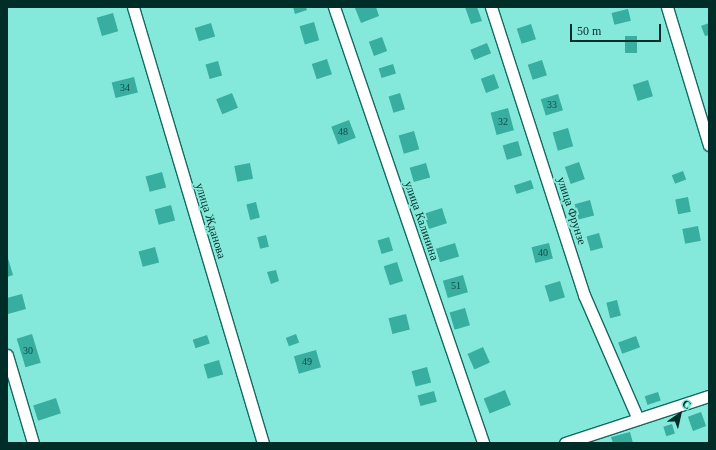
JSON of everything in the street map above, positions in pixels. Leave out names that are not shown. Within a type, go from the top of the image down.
[{"type":"street","name":"улица Жданова","points":[[133,7],[264,443]]},
{"type":"street","name":"улица Калинина","points":[[334,7],[483,443]]},
{"type":"street","name":"улица Фрунзе","points":[[492,7],[584,295],[638,419]]},
{"type":"street","points":[[667,7],[709,145]]},
{"type":"street","points":[[7,355],[33,443]]},
{"type":"street","points":[[565,443],[709,396]]},
{"type":"building","points":[[293,7],[306,7],[307,10],[295,14]]},
{"type":"building","points":[[376,7],[379,16],[361,23],[355,8]]},
{"type":"building","points":[[465,7],[477,7],[482,21],[471,24]]},
{"type":"building","points":[[628,9],[631,21],[614,25],[612,13]]},
{"type":"building","points":[[113,13],[118,31],[102,36],[97,18]]},
{"type":"building","points":[[314,22],[319,40],[305,44],[300,26]]},
{"type":"building","points":[[211,23],[215,36],[199,41],[195,28]]},
{"type":"building","points":[[709,23],[709,35],[705,36],[701,26]]},
{"type":"building","points":[[531,24],[536,39],[522,44],[517,29]]},
{"type":"building","points":[[625,36],[637,36],[637,53],[625,53]]},
{"type":"building","points":[[382,37],[387,51],[374,56],[369,42]]},
{"type":"building","points":[[487,43],[491,53],[474,60],[470,50]]},
{"type":"building","points":[[327,59],[332,74],[317,79],[312,64]]},
{"type":"building","points":[[542,60],[547,75],[533,80],[528,65]]},
{"type":"building","points":[[218,61],[222,75],[210,79],[206,65]]},
{"type":"building","points":[[393,64],[396,74],[382,78],[379,68]]},
{"type":"building","points":[[494,74],[499,88],[486,93],[481,79]]},
{"type":"building","points":[[134,77],[138,93],[116,98],[112,83]]},
{"type":"building","points":[[648,80],[653,96],[638,101],[633,85]]},
{"type":"building","points":[[232,93],[238,108],[222,114],[216,99]]},
{"type":"building","points":[[400,93],[405,109],[393,113],[389,97]]},
{"type":"building","points":[[558,94],[563,110],[546,116],[541,99]]},
{"type":"building","points":[[508,108],[514,130],[497,135],[491,113]]},
{"type":"building","points":[[349,120],[356,138],[338,145],[331,127]]},
{"type":"building","points":[[568,128],[573,146],[558,151],[553,132]]},
{"type":"building","points":[[414,131],[419,149],[404,154],[399,135]]},
{"type":"building","points":[[518,141],[522,155],[507,160],[503,145]]},
{"type":"building","points":[[579,162],[585,179],[571,184],[565,167]]},
{"type":"building","points":[[250,163],[253,179],[237,182],[234,166]]},
{"type":"building","points":[[426,163],[430,177],[414,182],[410,168]]},
{"type":"building","points":[[683,171],[686,179],[675,184],[672,175]]},
{"type":"building","points":[[162,172],[166,187],[150,192],[146,176]]},
{"type":"building","points":[[531,180],[534,189],[517,194],[514,186]]},
{"type":"building","points":[[688,197],[691,212],[678,214],[675,199]]},
{"type":"building","points":[[590,200],[594,215],[579,220],[575,204]]},
{"type":"building","points":[[256,202],[260,218],[250,220],[246,204]]},
{"type":"building","points":[[171,205],[175,220],[159,225],[155,209]]},
{"type":"building","points":[[442,208],[447,223],[429,229],[424,214]]},
{"type":"building","points":[[698,226],[701,241],[685,244],[682,229]]},
{"type":"building","points":[[599,233],[603,247],[591,251],[587,237]]},
{"type":"building","points":[[266,235],[269,247],[260,249],[257,237]]},
{"type":"building","points":[[389,237],[393,250],[382,254],[378,241]]},
{"type":"building","points":[[455,243],[459,256],[440,262],[436,249]]},
{"type":"building","points":[[549,243],[553,259],[535,263],[532,247]]},
{"type":"building","points":[[155,247],[159,262],[143,267],[139,251]]},
{"type":"building","points":[[7,255],[13,275],[7,277]]},
{"type":"building","points":[[397,262],[403,281],[390,285],[384,266]]},
{"type":"building","points":[[276,270],[279,281],[271,284],[267,272]]},
{"type":"building","points":[[463,275],[468,292],[448,298],[443,281]]},
{"type":"building","points":[[560,281],[565,297],[550,302],[545,286]]},
{"type":"building","points":[[22,294],[26,309],[8,314],[7,298]]},
{"type":"building","points":[[617,300],[621,316],[610,318],[606,303]]},
{"type":"building","points":[[465,308],[470,325],[455,330],[450,312]]},
{"type":"building","points":[[406,314],[410,330],[392,334],[389,318]]},
{"type":"building","points":[[32,334],[41,363],[25,367],[17,339]]},
{"type":"building","points":[[296,334],[299,342],[289,346],[286,338]]},
{"type":"building","points":[[207,335],[210,344],[196,348],[193,340]]},
{"type":"building","points":[[636,336],[640,347],[622,354],[618,342]]},
{"type":"building","points":[[483,347],[490,363],[474,369],[467,354]]},
{"type":"building","points":[[316,350],[321,367],[299,374],[294,356]]},
{"type":"building","points":[[219,360],[223,374],[208,379],[204,364]]},
{"type":"building","points":[[427,367],[431,382],[416,387],[412,371]]},
{"type":"building","points":[[505,390],[511,405],[490,413],[484,399]]},
{"type":"building","points":[[434,391],[437,402],[420,406],[418,395]]},
{"type":"building","points":[[658,392],[661,401],[647,405],[645,396]]},
{"type":"building","points":[[56,398],[61,413],[38,421],[33,405]]},
{"type":"building","points":[[701,412],[706,426],[693,431],[688,417]]},
{"type":"building","points":[[672,424],[675,434],[666,436],[663,427]]},
{"type":"building","points":[[630,432],[633,443],[613,443],[611,437]]}]
